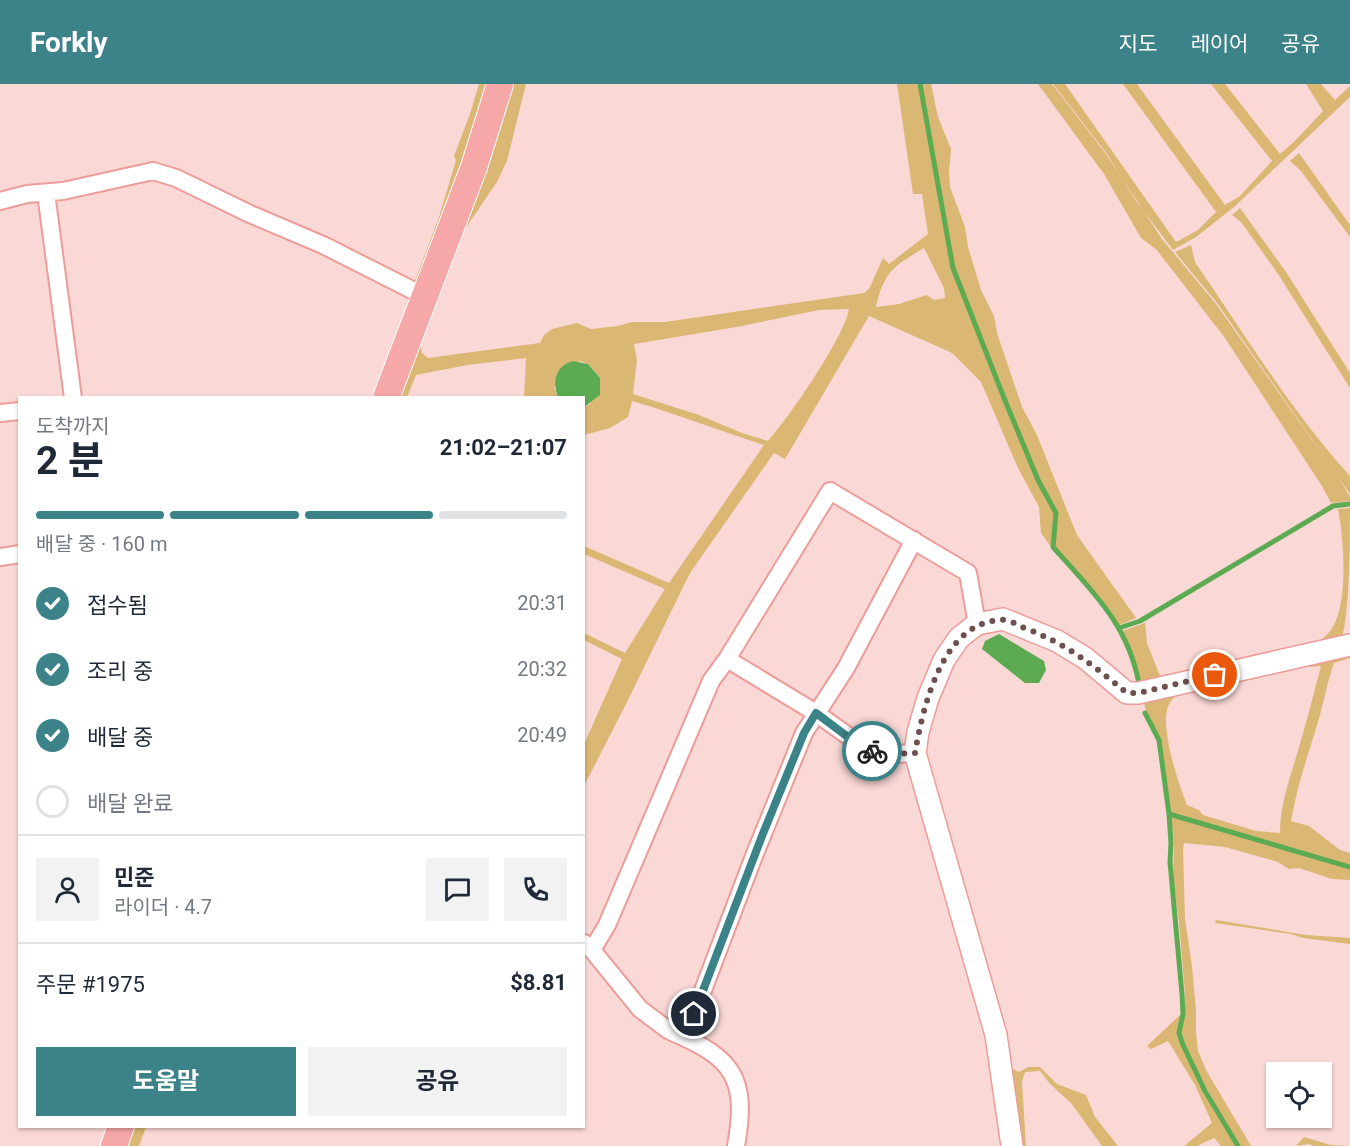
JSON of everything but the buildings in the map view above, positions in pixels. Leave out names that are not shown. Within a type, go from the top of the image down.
[{"type":"main road","points":[[387,396],[474,167],[500,84]]},
{"type":"main road","points":[[114,1146],[120,1128]]},
{"type":"street","points":[[0,201],[27,194],[63,191],[153,171],[176,178],[250,214],[323,245],[424,296]]},
{"type":"street","points":[[46,193],[73,396]]},
{"type":"street","points":[[0,413],[18,411]]},
{"type":"street","points":[[736,1146],[741,1110],[739,1095],[730,1068],[699,1043],[668,1030],[640,1009],[588,947],[607,925],[711,681],[727,659],[830,491],[968,573],[977,624]]},
{"type":"street","points":[[668,1030],[683,1031],[694,1014],[804,733],[846,668],[914,540]]},
{"type":"street","points":[[0,557],[18,554]]},
{"type":"street","points":[[1012,1146],[996,1035],[915,753],[928,698],[944,660],[959,638],[977,624],[1002,619],[1057,641],[1085,658],[1127,693],[1138,693],[1350,645]]},
{"type":"street","points":[[727,659],[816,713],[869,751],[896,754],[915,753]]},
{"type":"shaded area","points":[[479,84],[492,84],[420,289],[413,286],[439,217],[456,160],[454,156]]},
{"type":"shaded area","points":[[508,84],[526,84],[507,161],[497,182],[463,232],[420,345],[422,353],[428,358],[540,343],[544,335],[552,329],[577,323],[591,329],[632,322],[665,322],[864,293],[869,289],[883,258],[889,264],[928,234],[922,194],[913,194],[897,84],[919,84],[951,268],[1002,399],[1037,481],[1054,513],[1051,547],[1041,533],[1039,507],[1018,468],[981,382],[952,353],[869,316],[785,459],[774,453],[690,573],[585,784],[585,742],[622,659],[585,640],[585,633],[625,653],[665,589],[585,554],[585,546],[669,583],[764,445],[632,401],[628,417],[610,428],[585,435],[585,406],[590,404],[600,378],[588,364],[580,361],[554,387],[558,396],[524,396],[526,358],[467,365],[416,375],[407,396],[394,396]],"holes":[[[924,248],[944,288],[945,298],[934,300],[927,295],[899,304],[876,307],[887,277],[898,265]],[[849,309],[827,357],[789,415],[768,441],[699,415],[633,394],[637,360],[634,344],[742,326],[819,310]]]},
{"type":"shaded area","points":[[921,84],[931,84],[938,117],[951,149],[950,187],[965,227],[968,247],[981,290],[994,316],[997,333],[1022,407],[1037,435],[1077,535],[1136,618],[1119,625],[1104,603],[1054,547],[1057,513],[1039,480],[1004,398],[954,268]]},
{"type":"shaded area","points":[[1038,84],[1052,84],[1106,154],[1162,239],[1216,304],[1339,478],[1350,501],[1331,503],[1225,338],[1156,249],[1141,238],[1104,174]]},
{"type":"shaded area","points":[[1053,84],[1065,84],[1176,242],[1198,230],[1216,212],[1123,84],[1137,84],[1225,205],[1240,196],[1272,161],[1211,84],[1225,84],[1280,154],[1323,111],[1306,84],[1321,84],[1335,100],[1350,86],[1350,97],[1234,207],[1196,237],[1173,250],[1136,201],[1107,154]]},
{"type":"shaded area","points":[[1299,153],[1350,225],[1350,237],[1301,171],[1290,161]]},
{"type":"shaded area","points":[[1240,208],[1286,272],[1350,373],[1350,388],[1278,274],[1241,222],[1232,215]]},
{"type":"shaded area","points":[[1191,245],[1195,262],[1269,372],[1328,451],[1350,476],[1350,494],[1217,303],[1175,252]]},
{"type":"shaded area","points":[[573,361],[588,364],[600,378],[600,395],[585,406],[585,396],[558,396],[555,386],[556,375],[567,363]]},
{"type":"shaded area","points":[[1350,508],[1348,597],[1341,640],[1140,684],[1122,631],[1145,623],[1147,643],[1160,676],[1318,643],[1331,630],[1341,604],[1344,571],[1338,509]]},
{"type":"shaded area","points":[[999,634],[1044,661],[1046,670],[1039,683],[1025,683],[982,649],[985,641]]},
{"type":"shaded area","points":[[1350,648],[1350,658],[1334,663],[1291,821],[1309,826],[1340,850],[1350,853],[1350,865],[1170,812],[1161,739],[1146,711],[1143,699]],"holes":[[[1321,666],[1284,800],[1280,833],[1256,831],[1203,815],[1199,810],[1187,805],[1174,768],[1167,737],[1167,710],[1173,698],[1306,667]]]},
{"type":"shaded area","points":[[1171,817],[1350,868],[1350,880],[1332,879],[1299,868],[1289,869],[1278,862],[1225,847],[1184,843],[1185,919],[1192,966],[1198,1051],[1206,1070],[1251,1146],[1240,1146],[1193,1065],[1181,1035],[1185,994],[1173,877],[1174,842]]},
{"type":"shaded area","points":[[1216,920],[1306,935],[1350,938],[1350,944],[1215,923]]},
{"type":"shaded area","points":[[1181,1014],[1177,1033],[1181,1046],[1204,1092],[1236,1146],[1221,1146],[1214,1138],[1197,1146],[1184,1146],[1212,1123],[1195,1085],[1168,1041],[1151,1049],[1147,1046]]},
{"type":"shaded area","points":[[1006,1066],[1019,1072],[1028,1067],[1040,1067],[1057,1084],[1086,1095],[1095,1117],[1118,1146],[1102,1146],[1071,1103],[1050,1084],[1040,1071],[1025,1072],[1022,1082],[1026,1146],[1017,1146]]},
{"type":"shaded area","points":[[128,1128],[146,1128],[139,1146],[121,1146]]},
{"type":"shaded area","points":[[1304,1137],[1331,1145],[1350,1146],[1313,1146],[1309,1144],[1296,1146]]},
{"type":"waterway","points":[[920,84],[953,268],[1038,480],[1056,513],[1053,547],[1094,594],[1117,626],[1134,663],[1139,684]]},
{"type":"waterway","points":[[1119,628],[1140,621],[1333,506],[1349,504]]},
{"type":"waterway","points":[[1145,713],[1159,740],[1169,814],[1350,867]]},
{"type":"waterway","points":[[1169,814],[1170,862],[1183,1014],[1179,1033],[1205,1091],[1238,1146]]},
{"type":"way so far","points":[[872,751],[896,754],[915,753],[918,732],[928,698],[944,660],[959,638],[977,624],[1002,619],[1057,641],[1085,658],[1127,693],[1138,693],[1215,675]]},
{"type":"route","points":[[694,1014],[762,836],[804,733],[816,713],[856,743],[872,751]]}]
